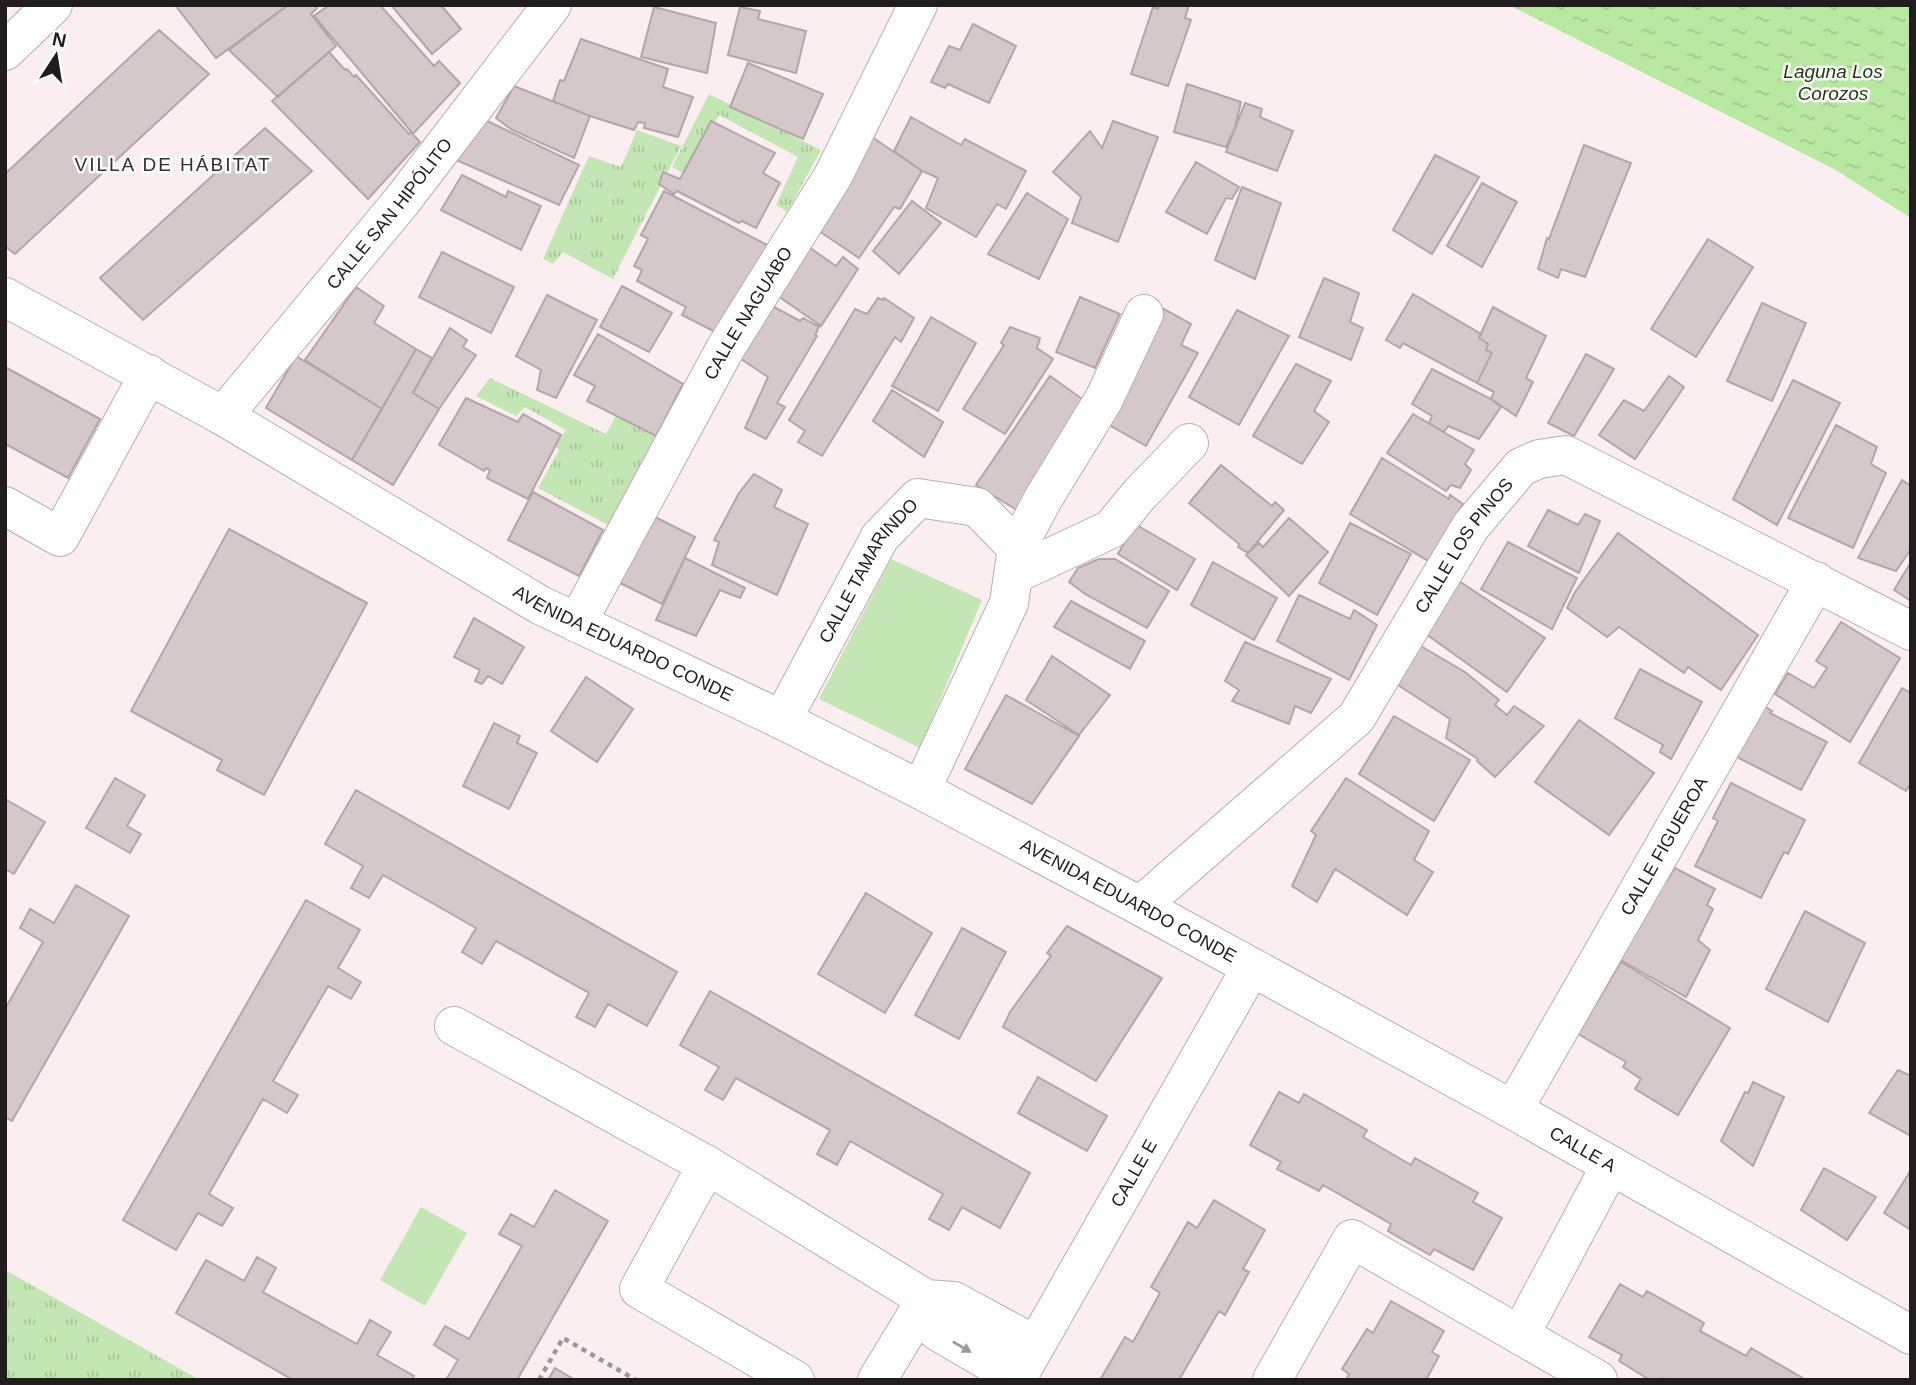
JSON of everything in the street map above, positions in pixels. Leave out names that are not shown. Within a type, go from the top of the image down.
[{"type":"street","points":[[11,32],[53,5]]},
{"type":"street","name":"CALLE SAN HIPÓLITO","points":[[223,416],[401,202],[552,5]]},
{"type":"street","name":"CALLE NAGUABO","points":[[577,623],[725,349],[833,176],[918,5]]},
{"type":"street","name":"AVENIDA EDUARDO CONDE","points":[[5,297],[223,416],[540,605],[782,720],[921,790],[1251,968]]},
{"type":"street","points":[[921,790],[1009,603],[1015,561],[1043,499],[1104,399],[1144,314]]},
{"type":"street","points":[[5,506],[60,537],[149,374]]},
{"type":"street","points":[[1015,561],[1111,530],[1139,495],[1189,443]]},
{"type":"street","name":"CALLE LOS PINOS","points":[[1140,906],[1356,718],[1471,526],[1521,467],[1539,459],[1566,455],[1911,631]]},
{"type":"street","name":"CALLE TAMARINDO","points":[[782,720],[880,537],[918,498],[977,507],[1015,561]]},
{"type":"street","name":"CALLE FIGUEROA","points":[[1513,1110],[1816,581]]},
{"type":"street","name":"CALLE A","points":[[1251,968],[1513,1110],[1911,1335]]},
{"type":"street","name":"CALLE E","points":[[1016,1379],[1251,968]]},
{"type":"street","points":[[454,1026],[707,1165],[926,1299],[954,1301],[1035,1345]]},
{"type":"street","points":[[707,1165],[639,1289],[795,1380]]},
{"type":"street","points":[[1520,1335],[1611,1166]]},
{"type":"street","points":[[1272,1380],[1352,1239],[1598,1380]]},
{"type":"street","points":[[926,1299],[937,1331],[1016,1379]]},
{"type":"street","points":[[877,1380],[926,1299]]},
{"type":"path","points":[[539,1380],[563,1338],[636,1380]]},
{"type":"green space","points":[[709,94],[821,150],[787,212],[776,205],[798,157],[719,115],[686,175],[672,167]]},
{"type":"green space","points":[[637,130],[681,146],[613,279],[563,252],[553,264],[543,259],[589,156],[621,167]]},
{"type":"green space","points":[[490,378],[606,434],[619,410],[661,433],[610,526],[538,488],[559,450],[555,446],[566,430],[525,407],[516,416],[476,396]]},
{"type":"green space","points":[[891,559],[982,600],[920,748],[819,699]]},
{"type":"green space","points":[[421,1207],[467,1233],[425,1306],[380,1280]]},
{"type":"green space","points":[[5,1270],[200,1380],[5,1380]]},
{"type":"water","name":"Laguna Los Corozos","points":[[1509,5],[1911,5],[1911,218],[1834,169]]},
{"type":"building","points":[[175,5],[288,5],[216,58]]},
{"type":"building","points":[[288,5],[315,5],[317,8],[311,14],[336,46],[278,97],[229,50]]},
{"type":"building","points":[[329,5],[380,5],[434,66],[439,61],[460,83],[413,134],[314,16]]},
{"type":"building","points":[[391,5],[441,5],[461,29],[432,54]]},
{"type":"building","points":[[1159,5],[1189,5],[1185,18],[1191,20],[1168,86],[1131,74],[1153,7],[1158,9]]},
{"type":"building","points":[[654,7],[716,23],[707,73],[641,57]]},
{"type":"building","points":[[740,7],[760,11],[758,19],[806,31],[796,73],[728,55]]},
{"type":"building","points":[[973,24],[1016,46],[989,103],[948,84],[945,88],[931,82],[949,46],[960,50]]},
{"type":"building","points":[[159,30],[209,74],[15,254],[5,246],[5,174]]},
{"type":"building","points":[[581,39],[668,69],[663,87],[693,97],[678,137],[644,128],[645,123],[638,122],[634,130],[553,101],[560,80],[564,81]]},
{"type":"building","points":[[329,52],[345,70],[354,77],[356,75],[409,134],[411,132],[420,142],[368,199],[272,101]]},
{"type":"building","points":[[748,63],[823,94],[803,139],[730,107]]},
{"type":"building","points":[[1187,84],[1241,102],[1235,128],[1226,147],[1174,132]]},
{"type":"building","points":[[514,86],[590,116],[574,158],[512,130],[496,118]]},
{"type":"building","points":[[1245,103],[1262,109],[1260,117],[1293,131],[1277,171],[1226,152]]},
{"type":"building","points":[[479,117],[579,165],[559,205],[454,159]]},
{"type":"building","points":[[911,117],[961,145],[965,139],[1026,171],[1006,209],[997,204],[976,237],[926,208],[938,178],[922,171],[894,151]]},
{"type":"building","points":[[711,121],[775,153],[763,173],[780,183],[756,228],[742,221],[739,223],[677,191],[674,194],[659,184],[663,172],[680,179]]},
{"type":"building","points":[[1113,121],[1158,137],[1118,242],[1072,223],[1081,197],[1053,172],[1090,131],[1102,148]]},
{"type":"building","points":[[265,128],[312,171],[143,320],[100,278]]},
{"type":"building","points":[[872,137],[922,171],[900,209],[894,207],[859,258],[816,229]]},
{"type":"building","points":[[1584,145],[1631,163],[1585,277],[1561,269],[1558,278],[1538,269],[1547,238],[1549,239]]},
{"type":"building","points":[[1435,155],[1479,177],[1432,254],[1393,230]]},
{"type":"building","points":[[1196,162],[1239,187],[1232,199],[1226,198],[1207,234],[1166,212]]},
{"type":"building","points":[[462,175],[506,197],[508,191],[541,206],[521,250],[441,210]]},
{"type":"building","points":[[1482,183],[1517,202],[1482,267],[1447,246]]},
{"type":"building","points":[[1242,187],[1281,203],[1255,279],[1215,260]]},
{"type":"building","points":[[664,191],[769,246],[717,333],[682,315],[686,307],[637,281],[642,270],[634,266],[648,239],[641,235]]},
{"type":"building","points":[[1027,193],[1068,219],[1039,279],[988,254]]},
{"type":"building","points":[[912,201],[941,223],[899,274],[873,251]]},
{"type":"building","points":[[1708,239],[1753,267],[1696,357],[1651,329]]},
{"type":"building","points":[[803,243],[836,266],[843,257],[858,269],[821,326],[771,291]]},
{"type":"building","points":[[442,252],[514,287],[491,333],[419,297]]},
{"type":"building","points":[[1324,278],[1359,293],[1350,322],[1363,328],[1351,360],[1299,337]]},
{"type":"building","points":[[622,286],[672,313],[649,352],[600,327]]},
{"type":"building","points":[[356,287],[384,306],[374,323],[416,349],[382,409],[305,360]]},
{"type":"building","points":[[1413,294],[1481,334],[1479,338],[1488,344],[1486,350],[1492,353],[1477,383],[1403,343],[1400,348],[1386,340]]},
{"type":"building","points":[[547,295],[597,320],[556,398],[537,390],[541,370],[516,356]]},
{"type":"building","points":[[1080,297],[1120,314],[1095,368],[1056,352]]},
{"type":"building","points":[[878,298],[884,298],[914,318],[901,342],[895,337],[822,456],[798,442],[805,431],[789,420],[855,309],[867,314]]},
{"type":"building","points":[[765,302],[800,321],[803,318],[819,327],[815,335],[817,336],[777,403],[785,407],[766,439],[745,428],[768,377],[732,353]]},
{"type":"building","points":[[1762,303],[1806,323],[1772,401],[1727,381]]},
{"type":"building","points":[[1493,307],[1546,336],[1526,378],[1533,382],[1516,416],[1491,399],[1494,392],[1477,383],[1492,353],[1486,350],[1488,344],[1479,338]]},
{"type":"building","points":[[1164,309],[1191,324],[1181,345],[1198,353],[1146,446],[1104,422]]},
{"type":"building","points":[[1237,310],[1289,336],[1239,425],[1189,397]]},
{"type":"building","points":[[931,317],[976,343],[938,411],[892,386]]},
{"type":"building","points":[[1010,327],[1040,338],[1037,348],[1053,359],[1005,434],[963,409],[1004,345],[1001,343]]},
{"type":"building","points":[[450,328],[467,340],[463,347],[476,355],[439,409],[413,393]]},
{"type":"building","points":[[598,334],[683,384],[656,436],[587,401],[595,386],[574,375]]},
{"type":"building","points":[[416,349],[432,358],[413,393],[439,409],[393,485],[352,460]]},
{"type":"building","points":[[1586,354],[1614,369],[1574,436],[1548,423]]},
{"type":"building","points":[[296,356],[382,409],[352,460],[266,408]]},
{"type":"building","points":[[1296,364],[1331,381],[1314,411],[1329,422],[1302,464],[1253,436]]},
{"type":"building","points":[[5,367],[100,419],[68,478],[5,444]]},
{"type":"building","points":[[1432,369],[1491,399],[1501,407],[1479,439],[1448,426],[1444,432],[1429,423],[1432,416],[1412,404]]},
{"type":"building","points":[[1050,376],[1085,401],[1017,510],[976,485]]},
{"type":"building","points":[[1669,376],[1684,387],[1635,459],[1599,435],[1624,400],[1644,411]]},
{"type":"building","points":[[1793,380],[1840,403],[1777,525],[1733,499]]},
{"type":"building","points":[[892,390],[943,422],[924,457],[873,421]]},
{"type":"building","points":[[466,398],[518,422],[523,414],[561,435],[528,499],[487,478],[490,470],[486,468],[484,471],[439,445]]},
{"type":"building","points":[[1413,414],[1474,450],[1465,464],[1471,470],[1460,488],[1451,485],[1446,491],[1387,453]]},
{"type":"building","points":[[1836,425],[1877,447],[1871,464],[1886,473],[1853,548],[1788,518]]},
{"type":"building","points":[[1382,458],[1449,499],[1450,495],[1463,504],[1430,562],[1350,514]]},
{"type":"building","points":[[1221,465],[1272,506],[1275,502],[1284,510],[1248,553],[1189,503]]},
{"type":"building","points":[[754,474],[782,490],[774,507],[808,524],[777,595],[712,565],[719,542],[714,540],[739,493]]},
{"type":"building","points":[[1902,480],[1911,486],[1911,549],[1896,571],[1858,558]]},
{"type":"building","points":[[533,492],[603,530],[579,576],[508,540]]},
{"type":"building","points":[[1548,510],[1578,525],[1585,514],[1600,521],[1579,573],[1528,546]]},
{"type":"building","points":[[655,517],[695,537],[662,604],[620,583]]},
{"type":"building","points":[[1289,518],[1328,552],[1289,596],[1246,555],[1259,543],[1263,547]]},
{"type":"building","points":[[1350,523],[1411,554],[1377,615],[1319,583]]},
{"type":"building","points":[[1135,524],[1195,559],[1177,590],[1118,554]]},
{"type":"building","points":[[229,529],[367,603],[264,795],[217,770],[222,760],[131,711]]},
{"type":"building","points":[[1618,533],[1758,635],[1721,690],[1688,667],[1684,673],[1619,627],[1607,637],[1567,608],[1575,592]]},
{"type":"building","points":[[1508,542],[1577,578],[1552,629],[1481,589]]},
{"type":"building","points":[[685,558],[745,588],[740,598],[720,590],[696,636],[656,620]]},
{"type":"building","points":[[1099,559],[1115,559],[1169,591],[1147,628],[1085,594],[1069,582],[1078,568]]},
{"type":"building","points":[[1213,562],[1277,598],[1254,640],[1191,605]]},
{"type":"building","points":[[1911,562],[1911,601],[1894,590]]},
{"type":"building","points":[[1459,581],[1545,638],[1507,692],[1426,634]]},
{"type":"building","points":[[1299,595],[1350,619],[1354,610],[1377,625],[1349,680],[1277,641]]},
{"type":"building","points":[[1071,601],[1145,641],[1130,669],[1054,627]]},
{"type":"building","points":[[474,618],[524,647],[502,684],[488,676],[482,684],[475,681],[480,670],[454,657]]},
{"type":"building","points":[[1841,622],[1900,658],[1850,742],[1775,694],[1788,673],[1814,688],[1827,668],[1816,661]]},
{"type":"building","points":[[1245,642],[1331,679],[1311,713],[1295,706],[1289,724],[1232,701],[1239,690],[1225,681]]},
{"type":"building","points":[[1419,645],[1465,672],[1499,700],[1495,705],[1507,715],[1514,706],[1544,726],[1495,777],[1477,761],[1478,759],[1446,738],[1450,719],[1398,685]]},
{"type":"building","points":[[1052,656],[1110,695],[1079,735],[1026,700]]},
{"type":"building","points":[[1640,669],[1702,702],[1671,759],[1660,752],[1663,745],[1615,718]]},
{"type":"building","points":[[586,677],[633,709],[597,762],[551,731]]},
{"type":"building","points":[[1902,688],[1911,693],[1911,783],[1906,791],[1859,763]]},
{"type":"building","points":[[1006,695],[1079,736],[1032,804],[965,769]]},
{"type":"building","points":[[1762,705],[1772,711],[1770,713],[1827,742],[1801,790],[1735,756]]},
{"type":"building","points":[[1394,716],[1470,760],[1434,821],[1359,774]]},
{"type":"building","points":[[1579,720],[1654,773],[1609,835],[1535,782]]},
{"type":"building","points":[[494,723],[520,736],[517,743],[537,753],[509,809],[463,786]]},
{"type":"building","points":[[115,778],[145,795],[127,826],[141,834],[130,853],[86,828]]},
{"type":"building","points":[[1346,778],[1429,831],[1414,860],[1433,872],[1407,915],[1335,869],[1317,902],[1292,886],[1316,835],[1311,831]]},
{"type":"building","points":[[1731,783],[1805,820],[1788,854],[1784,852],[1761,898],[1695,866],[1718,821],[1713,818]]},
{"type":"building","points":[[356,790],[677,972],[647,1026],[608,1004],[595,1027],[576,1017],[589,993],[496,941],[482,964],[462,952],[476,928],[383,875],[369,898],[351,888],[363,866],[325,844]]},
{"type":"building","points":[[5,799],[45,822],[14,874],[5,869]]},
{"type":"building","points":[[1675,868],[1715,889],[1707,905],[1713,909],[1698,940],[1710,950],[1686,997],[1619,959],[1665,880],[1666,882]]},
{"type":"building","points":[[76,885],[129,916],[12,1121],[5,1117],[5,1009],[43,942],[20,928],[30,909],[54,923]]},
{"type":"building","points":[[866,893],[932,933],[885,1013],[818,974]]},
{"type":"building","points":[[306,900],[360,930],[338,968],[361,982],[351,999],[328,986],[273,1081],[298,1095],[287,1113],[263,1099],[209,1194],[233,1208],[222,1226],[198,1213],[176,1250],[123,1220]]},
{"type":"building","points":[[1805,911],[1865,943],[1828,1022],[1766,989]]},
{"type":"building","points":[[1067,926],[1162,978],[1096,1081],[1003,1027],[1010,1012],[1051,956],[1047,953]]},
{"type":"building","points":[[962,928],[1006,952],[959,1039],[915,1015]]},
{"type":"building","points":[[1621,962],[1730,1028],[1678,1115],[1635,1089],[1641,1079],[1623,1067],[1626,1062],[1578,1034]]},
{"type":"building","points":[[710,991],[1030,1173],[1000,1228],[962,1207],[949,1230],[929,1219],[943,1194],[850,1141],[837,1165],[817,1154],[830,1130],[736,1078],[723,1100],[705,1090],[719,1067],[680,1045]]},
{"type":"building","points":[[1898,1070],[1911,1076],[1911,1136],[1869,1113]]},
{"type":"building","points":[[1038,1077],[1107,1116],[1087,1151],[1018,1113]]},
{"type":"building","points":[[1753,1082],[1784,1097],[1753,1166],[1721,1141],[1745,1092],[1748,1093]]},
{"type":"building","points":[[1279,1092],[1299,1103],[1304,1094],[1367,1130],[1363,1137],[1411,1165],[1415,1158],[1478,1193],[1473,1202],[1502,1218],[1473,1270],[1434,1249],[1430,1255],[1388,1231],[1391,1224],[1323,1185],[1319,1191],[1277,1169],[1281,1162],[1250,1145]]},
{"type":"building","points":[[1824,1168],[1876,1197],[1847,1240],[1801,1210]]},
{"type":"building","points":[[1911,1170],[1911,1230],[1884,1213]]},
{"type":"building","points":[[555,1190],[608,1221],[517,1380],[446,1380],[458,1360],[434,1345],[445,1326],[469,1339],[522,1246],[499,1234],[511,1214],[534,1227]]},
{"type":"building","points":[[1214,1200],[1265,1230],[1243,1269],[1249,1272],[1225,1315],[1219,1311],[1179,1380],[1100,1380],[1125,1337],[1133,1342],[1160,1293],[1151,1287],[1188,1222],[1197,1228]]},
{"type":"building","points":[[257,1257],[276,1268],[263,1292],[357,1344],[370,1320],[391,1332],[377,1355],[414,1376],[412,1380],[293,1380],[176,1313],[206,1260],[244,1281]]},
{"type":"building","points":[[1620,1284],[1643,1297],[1647,1291],[1704,1323],[1700,1331],[1746,1356],[1751,1348],[1806,1380],[1650,1380],[1619,1361],[1622,1355],[1589,1337]]},
{"type":"building","points":[[1391,1301],[1444,1331],[1432,1352],[1439,1356],[1426,1380],[1346,1380],[1349,1374],[1342,1369],[1367,1329],[1373,1333]]},
{"type":"building","points":[[555,1368],[575,1380],[548,1380]]},
{"type":"district","name":"VILLA DE HÁBITAT","points":[[173,164]]}]
